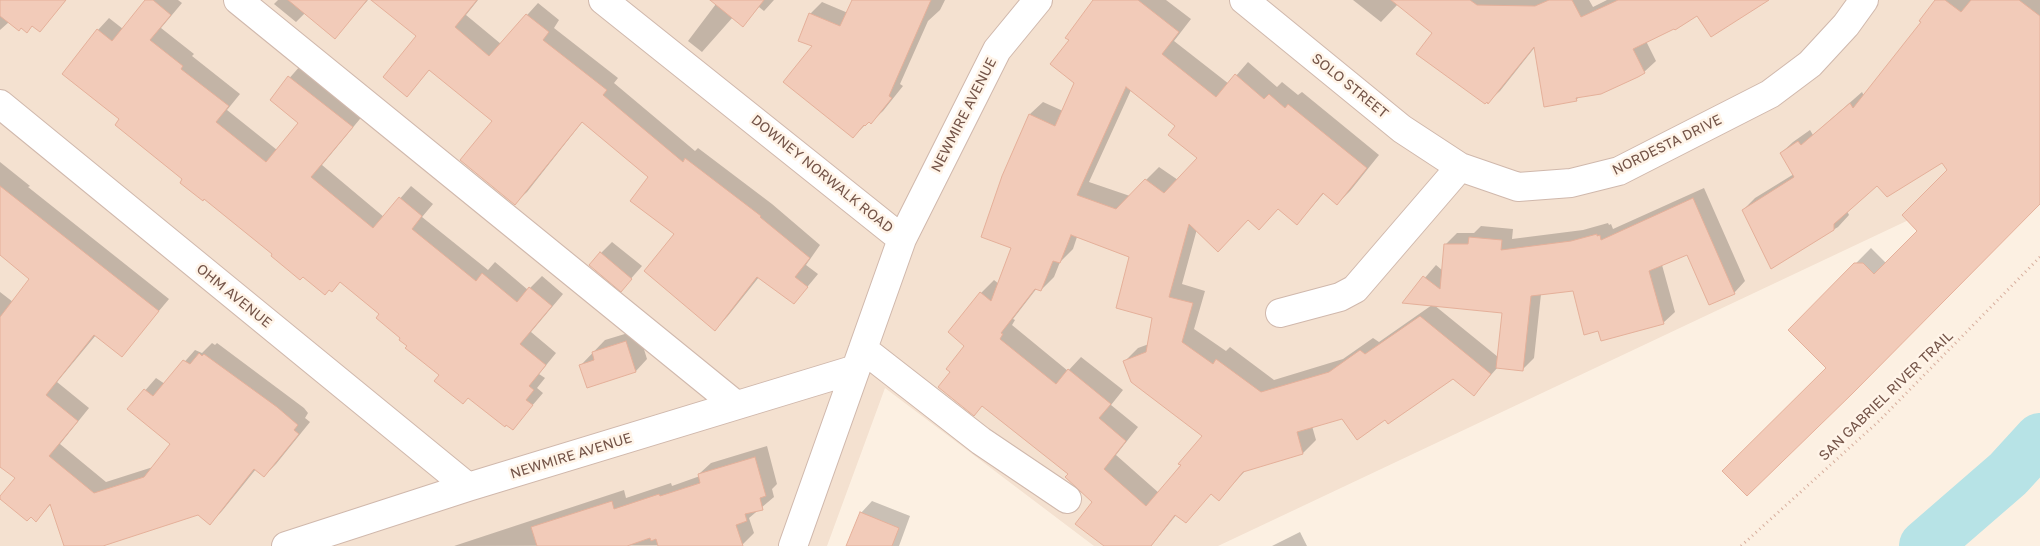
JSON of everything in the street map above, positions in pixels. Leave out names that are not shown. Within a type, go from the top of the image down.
[{"type":"street","points":[[238,0],[736,406]]},
{"type":"street","name":"DOWNEY NORWALK ROAD","points":[[603,0],[902,239],[793,546]]},
{"type":"street","name":"NEWMIRE AVENUE","points":[[902,239],[997,50],[1038,0]]},
{"type":"street","name":"SOLO STREET","points":[[1244,0],[1402,129],[1460,167]]},
{"type":"street","name":"NORDESTA DRIVE","points":[[1460,167],[1518,187],[1571,183],[1619,171],[1770,94],[1810,64],[1846,25],[1864,0]]},
{"type":"street","name":"OHM AVENUE","points":[[0,104],[468,487]]},
{"type":"street","points":[[1280,313],[1340,297],[1356,289],[1460,167]]},
{"type":"street","points":[[860,359],[1067,499]]},
{"type":"street","name":"NEWMIRE AVENUE","points":[[286,546],[468,487],[736,406],[860,359]]},
{"type":"path","name":"SAN GABRIEL RIVER TRAIL","points":[[1741,546],[1879,421],[2040,257]]},
{"type":"shaded area","points":[[0,0],[2040,0],[2040,56],[1915,217],[1218,546],[1094,546],[885,388],[827,546],[0,546]]},
{"type":"building","points":[[0,0],[66,0],[40,32],[32,26],[27,33],[21,28],[19,31],[0,16]]},
{"type":"building","points":[[145,0],[153,0],[171,15],[150,40],[183,66],[181,69],[229,106],[216,122],[266,162],[298,123],[270,100],[288,76],[353,127],[311,177],[373,228],[399,197],[422,216],[412,229],[476,281],[482,273],[517,302],[529,287],[552,306],[520,344],[546,365],[529,386],[534,390],[526,400],[533,405],[513,430],[506,425],[505,427],[468,398],[463,404],[434,381],[439,375],[405,348],[407,346],[399,340],[400,338],[376,318],[379,314],[340,282],[332,292],[329,290],[325,295],[303,277],[300,280],[271,256],[272,254],[204,199],[203,201],[180,183],[182,179],[115,125],[119,119],[62,74],[97,29],[112,41]]},
{"type":"building","points":[[288,0],[367,0],[335,39]]},
{"type":"building","points":[[371,0],[477,0],[455,27],[489,56],[526,14],[549,32],[543,40],[607,90],[603,95],[683,162],[685,158],[761,216],[810,258],[795,277],[808,287],[794,304],[757,277],[715,331],[644,271],[674,234],[630,201],[648,177],[582,122],[515,205],[460,160],[492,121],[429,70],[407,97],[383,77],[416,36]]},
{"type":"building","points":[[710,0],[764,0],[743,27]]},
{"type":"building","points":[[852,0],[931,0],[889,96],[892,98],[871,124],[869,122],[864,125],[853,138],[783,82],[812,46],[798,41],[809,13],[840,26]]},
{"type":"building","points":[[1093,0],[1138,0],[1179,32],[1162,54],[1216,97],[1235,74],[1264,99],[1269,94],[1285,108],[1288,104],[1367,168],[1337,205],[1323,193],[1297,225],[1278,209],[1259,230],[1248,220],[1218,252],[1189,224],[1169,297],[1193,303],[1182,342],[1213,364],[1216,359],[1261,392],[1329,372],[1360,350],[1365,354],[1420,316],[1491,374],[1474,396],[1453,379],[1388,424],[1385,420],[1357,440],[1342,419],[1297,432],[1303,454],[1243,472],[1219,501],[1211,494],[1186,523],[1175,515],[1151,546],[1104,546],[1075,524],[1092,502],[1065,477],[1068,474],[982,406],[974,416],[938,387],[950,372],[946,369],[964,346],[948,332],[980,292],[991,301],[1011,248],[981,237],[1002,176],[1029,114],[1055,126],[1074,83],[1050,64],[1069,40],[1065,38]],"holes":[[[1126,87],[1175,126],[1168,135],[1197,158],[1164,193],[1145,179],[1116,209],[1077,195]],[[1071,235],[1129,257],[1116,308],[1152,318],[1146,352],[1123,361],[1131,382],[1202,436],[1178,464],[1181,465],[1146,506],[1104,469],[1126,441],[1099,418],[1111,404],[1068,369],[1056,384],[1000,339],[1003,334],[1001,333],[1035,289],[1041,291],[1053,261],[1060,263]]]},
{"type":"building","points":[[1391,0],[1470,0],[1477,5],[1535,6],[1549,0],[1572,0],[1581,17],[1618,0],[1769,0],[1711,37],[1697,16],[1675,30],[1633,49],[1645,73],[1601,94],[1576,98],[1577,101],[1544,107],[1534,47],[1488,104],[1487,102],[1485,104],[1416,54],[1432,33]]},
{"type":"building","points":[[1935,0],[1945,0],[1961,12],[1971,0],[2019,0],[2040,16],[2040,204],[1852,394],[1747,496],[1722,471],[1826,368],[1788,330],[1854,263],[1863,263],[1874,274],[1917,231],[1902,215],[1947,170],[1942,163],[1887,197],[1877,186],[1834,224],[1834,230],[1771,269],[1742,210],[1794,177],[1780,153],[1798,141],[1801,145],[1850,103],[1853,108],[1921,22],[1919,21]]},
{"type":"building","points":[[0,186],[159,311],[122,357],[94,335],[46,395],[78,421],[49,456],[94,493],[144,477],[170,444],[127,409],[144,389],[153,396],[183,360],[190,364],[199,353],[202,356],[204,354],[277,407],[298,425],[294,430],[299,434],[264,477],[254,469],[210,525],[198,515],[103,546],[64,546],[50,504],[36,522],[31,517],[27,521],[0,499],[0,496],[15,478],[0,467],[0,317],[29,279],[0,255]]},
{"type":"building","points":[[1693,198],[1735,294],[1709,305],[1687,255],[1649,271],[1664,324],[1601,341],[1598,331],[1584,335],[1573,291],[1531,296],[1523,371],[1496,368],[1502,313],[1402,303],[1423,276],[1440,289],[1444,244],[1468,244],[1469,237],[1502,240],[1501,250],[1571,241],[1597,234],[1597,236],[1600,235],[1601,240]]},
{"type":"building","points":[[600,252],[632,279],[621,292],[589,265]]},
{"type":"building","points":[[626,341],[636,372],[587,388],[579,365],[594,360],[592,352]]},
{"type":"building","points":[[755,457],[766,496],[760,498],[763,510],[745,514],[747,521],[736,525],[743,546],[658,546],[656,539],[651,541],[650,538],[627,546],[537,546],[531,527],[612,501],[614,509],[659,494],[660,496],[700,483],[698,474]]},
{"type":"building","points":[[860,512],[899,528],[892,546],[846,546]]},
{"type":"waterway","points":[[1925,546],[2008,474],[2040,439]]}]
